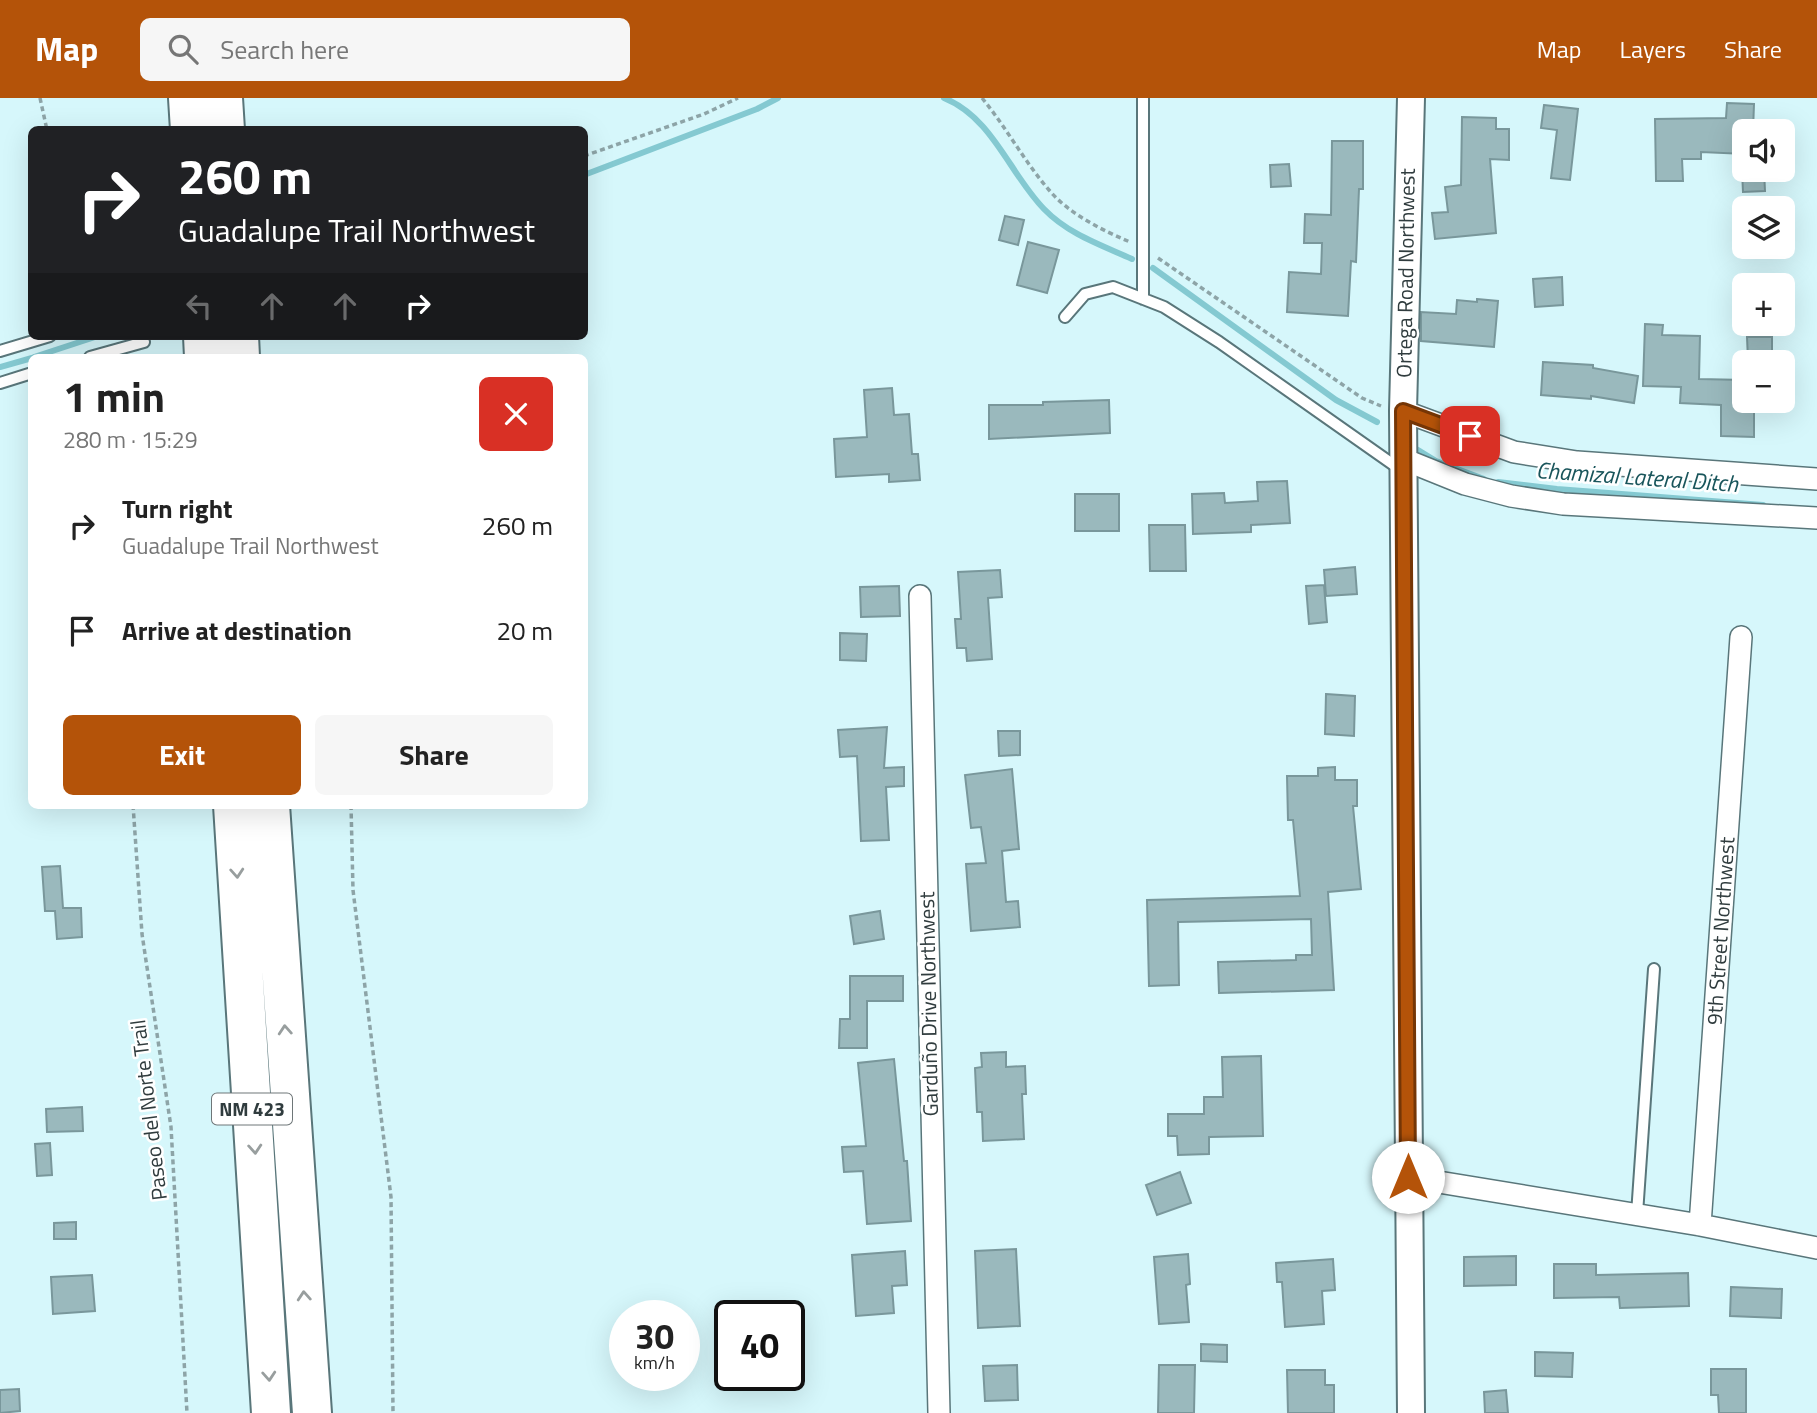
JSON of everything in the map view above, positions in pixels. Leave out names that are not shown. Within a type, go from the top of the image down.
[{"type":"highway","points":[[188,98],[190,126]]},
{"type":"highway","points":[[223,98],[225,126]]},
{"type":"highway","name":"NM 423","points":[[233,809],[271,1413]]},
{"type":"highway","name":"NM 423","points":[[270,809],[312,1413]]},
{"type":"street","name":"Ortega Road Northwest","points":[[1411,98],[1403,411],[1411,1413]]},
{"type":"street","points":[[1403,411],[1514,452],[1577,462],[1817,479]]},
{"type":"street","points":[[1404,465],[1511,496],[1563,504],[1817,518]]},
{"type":"street","name":"Garduño Drive Northwest","points":[[920,596],[939,1413]]},
{"type":"street","name":"9th Street Northwest","points":[[1700,1225],[1741,637]]},
{"type":"street","points":[[1408,1177],[1637,1214],[1817,1248]]},
{"type":"lane","points":[[1143,98],[1143,299]]},
{"type":"lane","points":[[1065,317],[1085,294],[1113,287],[1164,307],[1404,465]]},
{"type":"lane","points":[[0,351],[37,340]]},
{"type":"lane","points":[[101,354],[144,342]]},
{"type":"lane","points":[[0,383],[28,374]]},
{"type":"lane","points":[[1637,1214],[1654,969]]},
{"type":"path","points":[[40,98],[46,126]]},
{"type":"path","points":[[588,155],[704,114],[738,98]]},
{"type":"path","points":[[982,98],[1050,191],[1096,228],[1143,247],[1362,398],[1403,411]]},
{"type":"path","name":"Paseo del Norte Trail","points":[[134,809],[142,934],[171,1127],[187,1413]]},
{"type":"path","points":[[351,809],[354,890],[391,1197],[393,1413]]},
{"type":"building","points":[[1727,103],[1754,104],[1753,119],[1732,119],[1732,153],[1701,152],[1701,159],[1682,159],[1683,181],[1656,181],[1655,119],[1726,118]]},
{"type":"building","points":[[1544,105],[1578,109],[1570,180],[1551,178],[1557,130],[1541,128]]},
{"type":"building","points":[[1462,117],[1496,118],[1496,129],[1509,129],[1509,160],[1490,159],[1496,233],[1435,239],[1432,213],[1448,212],[1445,187],[1461,185]]},
{"type":"building","points":[[1332,141],[1363,141],[1363,189],[1359,189],[1356,262],[1351,261],[1348,316],[1287,312],[1289,272],[1321,274],[1322,243],[1304,243],[1305,214],[1331,215]]},
{"type":"building","points":[[1289,164],[1291,186],[1271,187],[1270,165]]},
{"type":"building","points":[[1743,182],[1765,182],[1765,191],[1743,192]]},
{"type":"building","points":[[1005,216],[1024,220],[1018,245],[999,240]]},
{"type":"building","points":[[1028,242],[1059,250],[1047,293],[1017,285]]},
{"type":"building","points":[[1562,277],[1563,305],[1535,307],[1533,279]]},
{"type":"building","points":[[1477,299],[1498,301],[1494,347],[1421,341],[1421,312],[1456,314],[1457,300],[1477,302]]},
{"type":"building","points":[[1645,324],[1663,325],[1662,335],[1700,336],[1699,379],[1732,380],[1732,413],[1754,413],[1754,437],[1721,436],[1721,405],[1680,403],[1681,387],[1643,386]]},
{"type":"building","points":[[1747,337],[1772,337],[1772,350],[1748,350]]},
{"type":"building","points":[[1543,362],[1593,365],[1593,368],[1638,376],[1634,403],[1591,396],[1591,399],[1541,395]]},
{"type":"building","points":[[892,388],[894,415],[909,414],[912,454],[918,454],[920,480],[889,482],[889,474],[836,477],[834,439],[867,437],[864,390]]},
{"type":"building","points":[[1109,400],[1110,433],[989,439],[989,405],[1043,405],[1043,402]]},
{"type":"building","points":[[1287,481],[1290,523],[1251,525],[1251,532],[1193,534],[1192,494],[1224,493],[1225,503],[1258,501],[1257,482]]},
{"type":"building","points":[[1075,494],[1119,494],[1119,531],[1075,531]]},
{"type":"building","points":[[1149,525],[1185,525],[1186,571],[1150,571]]},
{"type":"building","points":[[1355,567],[1357,594],[1326,596],[1324,570]]},
{"type":"building","points":[[1000,570],[1002,597],[988,598],[992,659],[967,661],[966,648],[957,648],[955,619],[961,619],[958,572]]},
{"type":"building","points":[[1324,585],[1327,622],[1309,624],[1306,586]]},
{"type":"building","points":[[899,586],[900,616],[861,617],[860,587]]},
{"type":"building","points":[[840,633],[867,634],[866,661],[840,660]]},
{"type":"building","points":[[1326,694],[1355,696],[1354,736],[1325,734]]},
{"type":"building","points":[[887,727],[884,768],[904,767],[904,786],[886,787],[889,840],[861,841],[857,756],[840,757],[838,730]]},
{"type":"building","points":[[998,731],[1020,731],[1020,755],[999,756]]},
{"type":"building","points":[[1335,767],[1335,780],[1357,780],[1357,806],[1353,806],[1361,889],[1328,892],[1334,990],[1219,993],[1218,962],[1296,960],[1296,955],[1312,955],[1311,919],[1178,922],[1179,985],[1149,986],[1147,900],[1300,896],[1293,820],[1288,820],[1287,776],[1318,776],[1318,768]]},
{"type":"building","points":[[1012,769],[1019,849],[1002,851],[1006,902],[1018,901],[1020,927],[971,931],[966,864],[986,863],[981,827],[971,828],[965,775]]},
{"type":"building","points":[[60,866],[63,908],[81,908],[82,937],[57,939],[55,911],[45,911],[42,867]]},
{"type":"building","points":[[880,911],[884,939],[854,944],[850,916]]},
{"type":"building","points":[[850,976],[903,976],[903,1001],[867,1001],[867,1048],[839,1048],[840,1019],[850,1019]]},
{"type":"building","points":[[1006,1052],[1006,1067],[1025,1066],[1026,1094],[1022,1094],[1024,1139],[983,1141],[982,1112],[977,1112],[975,1068],[982,1067],[981,1053]]},
{"type":"building","points":[[1261,1056],[1263,1136],[1209,1137],[1209,1154],[1178,1155],[1177,1136],[1168,1136],[1168,1114],[1204,1114],[1204,1097],[1223,1097],[1222,1057]]},
{"type":"building","points":[[894,1059],[904,1161],[907,1161],[911,1221],[867,1224],[863,1171],[844,1172],[842,1147],[866,1146],[858,1063]]},
{"type":"building","points":[[82,1107],[83,1131],[47,1132],[46,1109]]},
{"type":"building","points":[[50,1143],[52,1175],[37,1176],[35,1144]]},
{"type":"building","points":[[1180,1172],[1191,1203],[1157,1215],[1146,1185]]},
{"type":"building","points":[[76,1222],[76,1239],[54,1239],[54,1223]]},
{"type":"building","points":[[1016,1249],[1020,1326],[978,1328],[975,1251]]},
{"type":"building","points":[[905,1251],[907,1285],[892,1286],[894,1313],[856,1316],[852,1255]]},
{"type":"building","points":[[1188,1254],[1190,1284],[1186,1285],[1189,1322],[1159,1324],[1154,1257]]},
{"type":"building","points":[[1516,1256],[1516,1285],[1464,1286],[1464,1257]]},
{"type":"building","points":[[1333,1259],[1335,1290],[1322,1291],[1324,1324],[1285,1327],[1282,1282],[1277,1282],[1276,1263]]},
{"type":"building","points":[[1554,1264],[1596,1264],[1596,1275],[1688,1273],[1689,1306],[1620,1308],[1619,1297],[1554,1298]]},
{"type":"building","points":[[92,1275],[95,1311],[53,1314],[51,1277]]},
{"type":"building","points":[[1731,1287],[1782,1289],[1781,1318],[1730,1316]]},
{"type":"building","points":[[1201,1344],[1227,1345],[1227,1362],[1201,1361]]},
{"type":"building","points":[[1535,1352],[1573,1353],[1572,1377],[1535,1376]]},
{"type":"building","points":[[1017,1365],[1018,1400],[985,1401],[983,1366]]},
{"type":"building","points":[[1159,1365],[1195,1365],[1194,1413],[1158,1413]]},
{"type":"building","points":[[1711,1369],[1746,1369],[1746,1413],[1719,1413],[1718,1395],[1711,1395]]},
{"type":"building","points":[[1287,1370],[1325,1370],[1325,1385],[1334,1385],[1334,1413],[1288,1413]]},
{"type":"building","points":[[19,1389],[20,1411],[0,1413],[0,1390]]},
{"type":"building","points":[[1506,1390],[1508,1413],[1485,1413],[1484,1392]]},
{"type":"waterway","name":"Chamizal Lateral Ditch","points":[[588,173],[757,109],[778,98]]},
{"type":"waterway","name":"Chamizal Lateral Ditch","points":[[944,98],[961,107],[988,132],[1032,195],[1053,218],[1085,238],[1132,259]]},
{"type":"waterway","name":"Chamizal Lateral Ditch","points":[[1153,268],[1336,400],[1377,422]]},
{"type":"waterway","name":"Chamizal Lateral Ditch","points":[[43,354],[86,340]]},
{"type":"waterway","name":"Chamizal Lateral Ditch","points":[[0,367],[28,359]]},
{"type":"waterway","name":"Chamizal Lateral Ditch","points":[[1418,450],[1436,461],[1484,479]]},
{"type":"waterway","name":"Chamizal Lateral Ditch","points":[[1498,482],[1763,505]]},
{"type":"route","points":[[1408,1177],[1403,411],[1470,436]]}]
